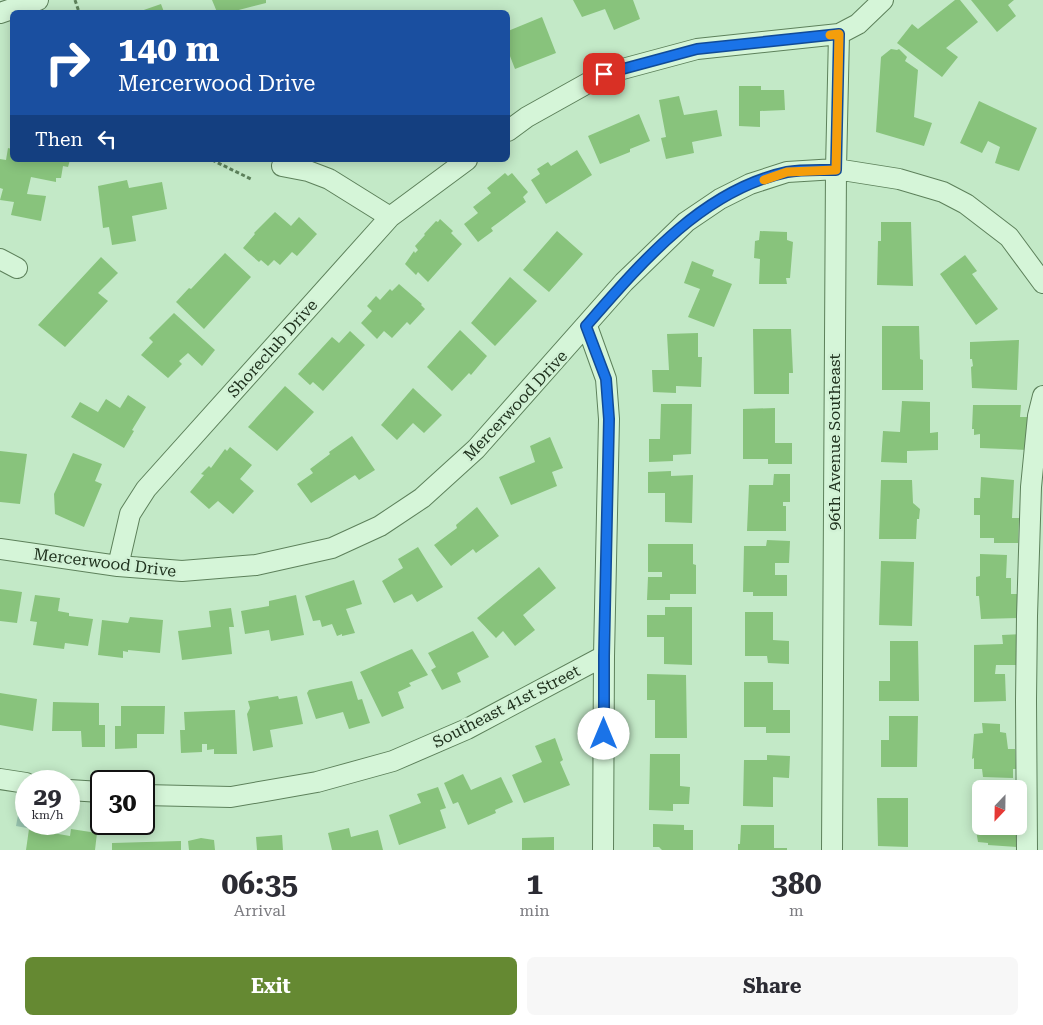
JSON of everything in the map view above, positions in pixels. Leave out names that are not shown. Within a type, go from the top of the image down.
[{"type":"street","points":[[0,13],[38,0]]},
{"type":"street","points":[[510,130],[527,117],[604,74],[697,49],[839,34],[858,24],[883,0]]},
{"type":"street","name":"96th Avenue Southeast","points":[[832,850],[836,170],[839,34]]},
{"type":"street","name":"Shoreclub Drive","points":[[118,566],[130,514],[146,489],[390,217],[464,162]]},
{"type":"street","points":[[282,166],[308,171],[329,179],[390,217]]},
{"type":"street","name":"Mercerwood Drive","points":[[0,549],[118,566],[182,571],[256,565],[332,548],[380,526],[422,498],[476,449],[624,282],[686,222],[720,199],[750,184],[787,172],[836,170],[899,179],[943,192],[966,204],[1009,237],[1043,283]]},
{"type":"street","points":[[586,326],[606,379],[609,419],[604,656],[603,850]]},
{"type":"street","points":[[1027,850],[1026,700],[1031,487],[1038,416],[1043,396]]},
{"type":"street","name":"Southeast 41st Street","points":[[155,795],[231,797],[317,782],[393,761],[467,730],[604,656]]},
{"type":"street","points":[[0,778],[15,781]]},
{"type":"path","points":[[216,162],[251,180]]},
{"type":"building","points":[[212,0],[266,0],[266,3],[239,10],[216,10]]},
{"type":"building","points":[[573,0],[633,0],[640,19],[614,30],[605,9],[582,17]]},
{"type":"building","points":[[955,0],[960,0],[978,22],[946,48],[958,57],[942,77],[897,43],[912,24],[918,29]]},
{"type":"building","points":[[971,0],[1014,0],[1008,5],[1016,16],[997,32]]},
{"type":"building","points":[[161,4],[163,10],[144,10]]},
{"type":"building","points":[[542,17],[556,53],[515,69],[510,56],[510,30]]},
{"type":"building","points":[[891,49],[899,49],[907,57],[905,61],[918,70],[914,117],[932,123],[924,146],[876,132],[881,57]]},
{"type":"building","points":[[739,86],[761,86],[761,90],[784,90],[785,110],[760,111],[760,127],[739,126]]},
{"type":"building","points":[[679,96],[684,115],[717,110],[722,136],[692,142],[694,153],[666,159],[661,138],[666,137],[659,100]]},
{"type":"building","points":[[979,101],[1037,128],[1019,171],[995,163],[1000,147],[988,141],[982,153],[960,143]]},
{"type":"building","points":[[639,114],[650,141],[630,149],[630,152],[600,164],[588,136]]},
{"type":"building","points":[[8,148],[10,148],[10,162],[69,162],[68,167],[63,166],[61,178],[56,178],[56,182],[31,177],[27,194],[46,196],[41,221],[11,215],[14,202],[0,200],[3,189],[0,188],[0,159],[6,160]]},
{"type":"building","points":[[577,150],[592,175],[546,204],[531,180],[540,174],[537,169],[548,162],[551,166]]},
{"type":"building","points":[[505,173],[508,176],[512,173],[528,192],[523,197],[526,202],[491,228],[493,231],[478,242],[464,224],[478,213],[473,207],[491,193],[487,188]]},
{"type":"building","points":[[127,180],[129,188],[162,182],[167,209],[132,216],[136,241],[112,245],[109,227],[103,228],[98,186]]},
{"type":"building","points":[[275,212],[291,226],[299,217],[317,234],[297,256],[292,252],[280,265],[274,260],[268,266],[261,260],[259,262],[243,248],[254,233]]},
{"type":"building","points":[[440,219],[453,231],[451,233],[462,244],[428,282],[418,272],[416,275],[405,264],[414,251],[415,253],[418,250],[415,246],[424,234]]},
{"type":"building","points":[[881,222],[911,222],[913,286],[877,285],[878,241],[881,241]]},
{"type":"building","points":[[557,231],[583,254],[549,292],[523,270]]},
{"type":"building","points":[[760,231],[787,232],[787,240],[793,242],[790,278],[786,278],[787,284],[759,284],[760,259],[754,258],[755,241],[759,240]]},
{"type":"building","points":[[225,253],[251,277],[204,329],[176,302]]},
{"type":"building","points":[[965,255],[977,271],[972,274],[998,309],[976,325],[940,274]]},
{"type":"building","points":[[101,257],[118,273],[98,293],[108,301],[65,347],[38,325]]},
{"type":"building","points":[[692,261],[714,270],[712,276],[732,284],[714,327],[688,317],[700,289],[684,283]]},
{"type":"building","points":[[510,277],[537,301],[495,346],[471,323]]},
{"type":"building","points":[[399,284],[422,304],[425,309],[410,325],[407,322],[392,338],[384,331],[377,339],[361,323],[372,311],[367,306],[376,296],[380,300],[390,289],[392,291]]},
{"type":"building","points":[[174,313],[215,350],[202,366],[188,353],[179,361],[182,364],[168,378],[141,355],[153,342],[149,338]]},
{"type":"building","points":[[882,326],[919,326],[920,359],[923,360],[923,390],[882,390]]},
{"type":"building","points":[[753,329],[791,329],[793,373],[789,373],[789,394],[754,394]]},
{"type":"building","points":[[460,330],[487,356],[471,375],[469,373],[452,391],[427,367]]},
{"type":"building","points":[[350,331],[365,345],[323,391],[313,382],[310,385],[298,374],[332,337],[339,343]]},
{"type":"building","points":[[698,333],[698,357],[702,357],[701,387],[676,386],[676,393],[653,392],[652,370],[669,370],[667,334]]},
{"type":"building","points":[[1019,340],[1017,390],[972,388],[971,367],[973,366],[972,359],[970,359],[970,342]]},
{"type":"building","points":[[285,386],[314,412],[277,451],[248,427]]},
{"type":"building","points":[[413,388],[442,415],[424,433],[413,423],[397,440],[381,425]]},
{"type":"building","points":[[128,395],[146,407],[124,448],[71,417],[80,402],[98,412],[106,399],[120,408]]},
{"type":"building","points":[[902,401],[930,402],[930,433],[938,432],[938,450],[907,451],[907,463],[881,462],[883,431],[900,432]]},
{"type":"building","points":[[661,404],[692,404],[691,454],[673,455],[673,461],[649,462],[649,439],[660,439]]},
{"type":"building","points":[[973,405],[1021,405],[1020,417],[1029,417],[1028,450],[980,448],[980,434],[974,435],[974,429],[972,429]]},
{"type":"building","points":[[775,408],[775,443],[792,443],[792,464],[768,464],[768,459],[743,459],[743,409]]},
{"type":"building","points":[[352,436],[375,470],[359,480],[355,475],[311,503],[297,484],[313,473],[310,469],[330,454],[329,452]]},
{"type":"building","points":[[550,437],[563,468],[552,472],[557,486],[511,505],[499,477],[535,462],[530,446]]},
{"type":"building","points":[[230,447],[252,465],[240,479],[254,491],[233,514],[218,501],[209,509],[190,492],[204,475],[201,474],[209,466],[211,468],[225,449],[227,451]]},
{"type":"building","points":[[0,451],[27,454],[20,504],[0,502]]},
{"type":"building","points":[[73,453],[102,464],[95,481],[102,484],[84,527],[55,514],[54,494]]},
{"type":"building","points":[[671,471],[671,476],[693,475],[692,523],[665,522],[665,493],[648,493],[648,472]]},
{"type":"building","points":[[774,474],[790,474],[790,502],[783,502],[783,506],[786,506],[786,531],[747,531],[749,485],[773,485]]},
{"type":"building","points":[[981,477],[1014,480],[1012,518],[1019,518],[1018,543],[994,543],[994,538],[980,538],[980,515],[974,515],[974,498],[980,498]]},
{"type":"building","points":[[881,480],[912,480],[913,503],[920,509],[919,519],[917,519],[916,539],[879,539]]},
{"type":"building","points":[[477,507],[499,536],[476,553],[473,549],[451,566],[434,545],[457,528],[456,525]]},
{"type":"building","points":[[767,540],[790,541],[789,563],[775,563],[775,575],[787,575],[787,596],[753,596],[753,592],[743,592],[744,546],[766,546]]},
{"type":"building","points":[[648,544],[693,544],[693,564],[696,565],[696,594],[670,594],[670,600],[647,600],[648,577],[662,577],[662,572],[648,572]]},
{"type":"building","points":[[418,547],[443,587],[417,602],[412,594],[394,603],[382,581],[403,568],[398,559]]},
{"type":"building","points":[[980,554],[1007,555],[1006,578],[1011,578],[1011,594],[1021,594],[1021,618],[981,619],[979,596],[976,596],[976,577],[980,576]]},
{"type":"building","points":[[881,561],[914,562],[912,626],[879,625]]},
{"type":"building","points":[[539,567],[556,588],[523,615],[535,630],[515,646],[503,631],[496,638],[477,618]]},
{"type":"building","points":[[354,580],[362,604],[346,609],[355,633],[337,636],[332,624],[322,627],[320,620],[313,621],[305,596]]},
{"type":"building","points":[[0,589],[22,592],[17,623],[0,621]]},
{"type":"building","points":[[35,595],[60,598],[58,611],[69,613],[69,616],[93,619],[88,646],[65,643],[64,649],[33,645],[37,622],[30,621]]},
{"type":"building","points":[[296,595],[304,635],[271,641],[269,630],[245,634],[241,611],[269,606],[269,601]]},
{"type":"building","points":[[665,607],[692,607],[692,665],[664,664],[664,637],[647,637],[647,615],[665,615]]},
{"type":"building","points":[[231,608],[234,627],[229,627],[232,654],[182,660],[178,631],[211,627],[209,611]]},
{"type":"building","points":[[745,612],[773,612],[773,640],[789,641],[789,664],[768,663],[767,656],[745,656]]},
{"type":"building","points":[[130,617],[163,620],[160,653],[128,650],[128,652],[123,651],[123,658],[98,655],[102,620],[128,623]]},
{"type":"building","points":[[473,631],[489,657],[457,673],[461,682],[442,690],[431,670],[436,667],[428,653]]},
{"type":"building","points":[[1023,634],[1023,665],[996,665],[995,674],[1005,674],[1006,701],[974,702],[974,645],[1003,644],[1002,635]]},
{"type":"building","points":[[890,641],[918,641],[919,701],[879,701],[879,681],[890,681]]},
{"type":"building","points":[[412,649],[428,675],[409,683],[411,686],[398,692],[404,708],[382,717],[360,672]]},
{"type":"building","points":[[647,674],[686,675],[687,738],[655,738],[655,700],[647,700]]},
{"type":"building","points":[[352,681],[358,700],[362,699],[370,723],[349,729],[343,712],[316,719],[307,693],[309,690]]},
{"type":"building","points":[[744,682],[773,682],[773,710],[790,710],[790,733],[766,733],[766,727],[744,727]]},
{"type":"building","points":[[0,693],[37,699],[33,731],[0,725]]},
{"type":"building","points":[[278,696],[279,699],[297,696],[303,724],[270,730],[273,747],[253,751],[247,714],[250,708],[248,701]]},
{"type":"building","points":[[53,702],[99,703],[99,725],[105,725],[105,747],[82,747],[81,731],[52,731]]},
{"type":"building","points":[[121,706],[165,706],[164,734],[137,734],[137,748],[115,749],[115,726],[121,726]]},
{"type":"building","points":[[235,710],[237,754],[214,754],[214,749],[207,750],[207,744],[202,744],[202,752],[181,753],[180,730],[185,730],[184,712]]},
{"type":"building","points":[[889,716],[918,716],[917,767],[881,767],[881,740],[889,740]]},
{"type":"building","points":[[982,723],[1000,724],[1000,732],[1006,733],[1008,749],[1015,749],[1016,769],[1013,769],[1013,778],[983,777],[982,769],[974,769],[974,758],[972,759],[974,734],[983,733]]},
{"type":"building","points":[[555,738],[563,760],[560,762],[570,785],[524,803],[512,775],[542,762],[535,746]]},
{"type":"building","points":[[650,754],[680,754],[680,786],[690,787],[689,804],[673,804],[673,811],[649,810]]},
{"type":"building","points":[[767,755],[790,756],[789,778],[773,777],[773,807],[743,806],[744,760],[767,760]]},
{"type":"building","points":[[463,774],[471,790],[501,777],[513,802],[495,810],[496,813],[468,825],[458,802],[453,804],[444,783]]},
{"type":"building","points":[[438,787],[446,808],[440,810],[446,828],[399,845],[389,815],[421,803],[417,794]]},
{"type":"building","points":[[877,798],[908,798],[908,847],[878,846]]},
{"type":"building","points":[[653,824],[684,825],[684,830],[693,830],[693,850],[662,850],[659,847],[653,847]]},
{"type":"building","points":[[741,825],[774,825],[774,848],[787,848],[787,850],[738,850]]},
{"type":"building","points":[[349,828],[351,837],[378,830],[383,850],[332,850],[328,833]]},
{"type":"building","points":[[80,830],[90,832],[90,835],[97,835],[95,850],[26,850],[28,835],[70,836],[80,835]]},
{"type":"building","points":[[282,835],[283,850],[257,850],[256,837]]},
{"type":"building","points":[[977,835],[1018,835],[1017,847],[988,845],[988,843],[978,842]]},
{"type":"building","points":[[554,837],[554,850],[522,850],[522,838]]},
{"type":"building","points":[[201,838],[214,840],[215,850],[189,850],[188,841]]},
{"type":"building","points":[[181,841],[181,850],[112,850],[112,843]]},
{"type":"slow traffic","points":[[764,180],[787,172],[836,170],[839,34],[830,35]]},
{"type":"route","points":[[604,74],[697,49],[839,34],[836,170],[787,172],[750,184],[720,199],[686,222],[624,282],[586,326],[606,379],[609,419],[604,734]]}]
